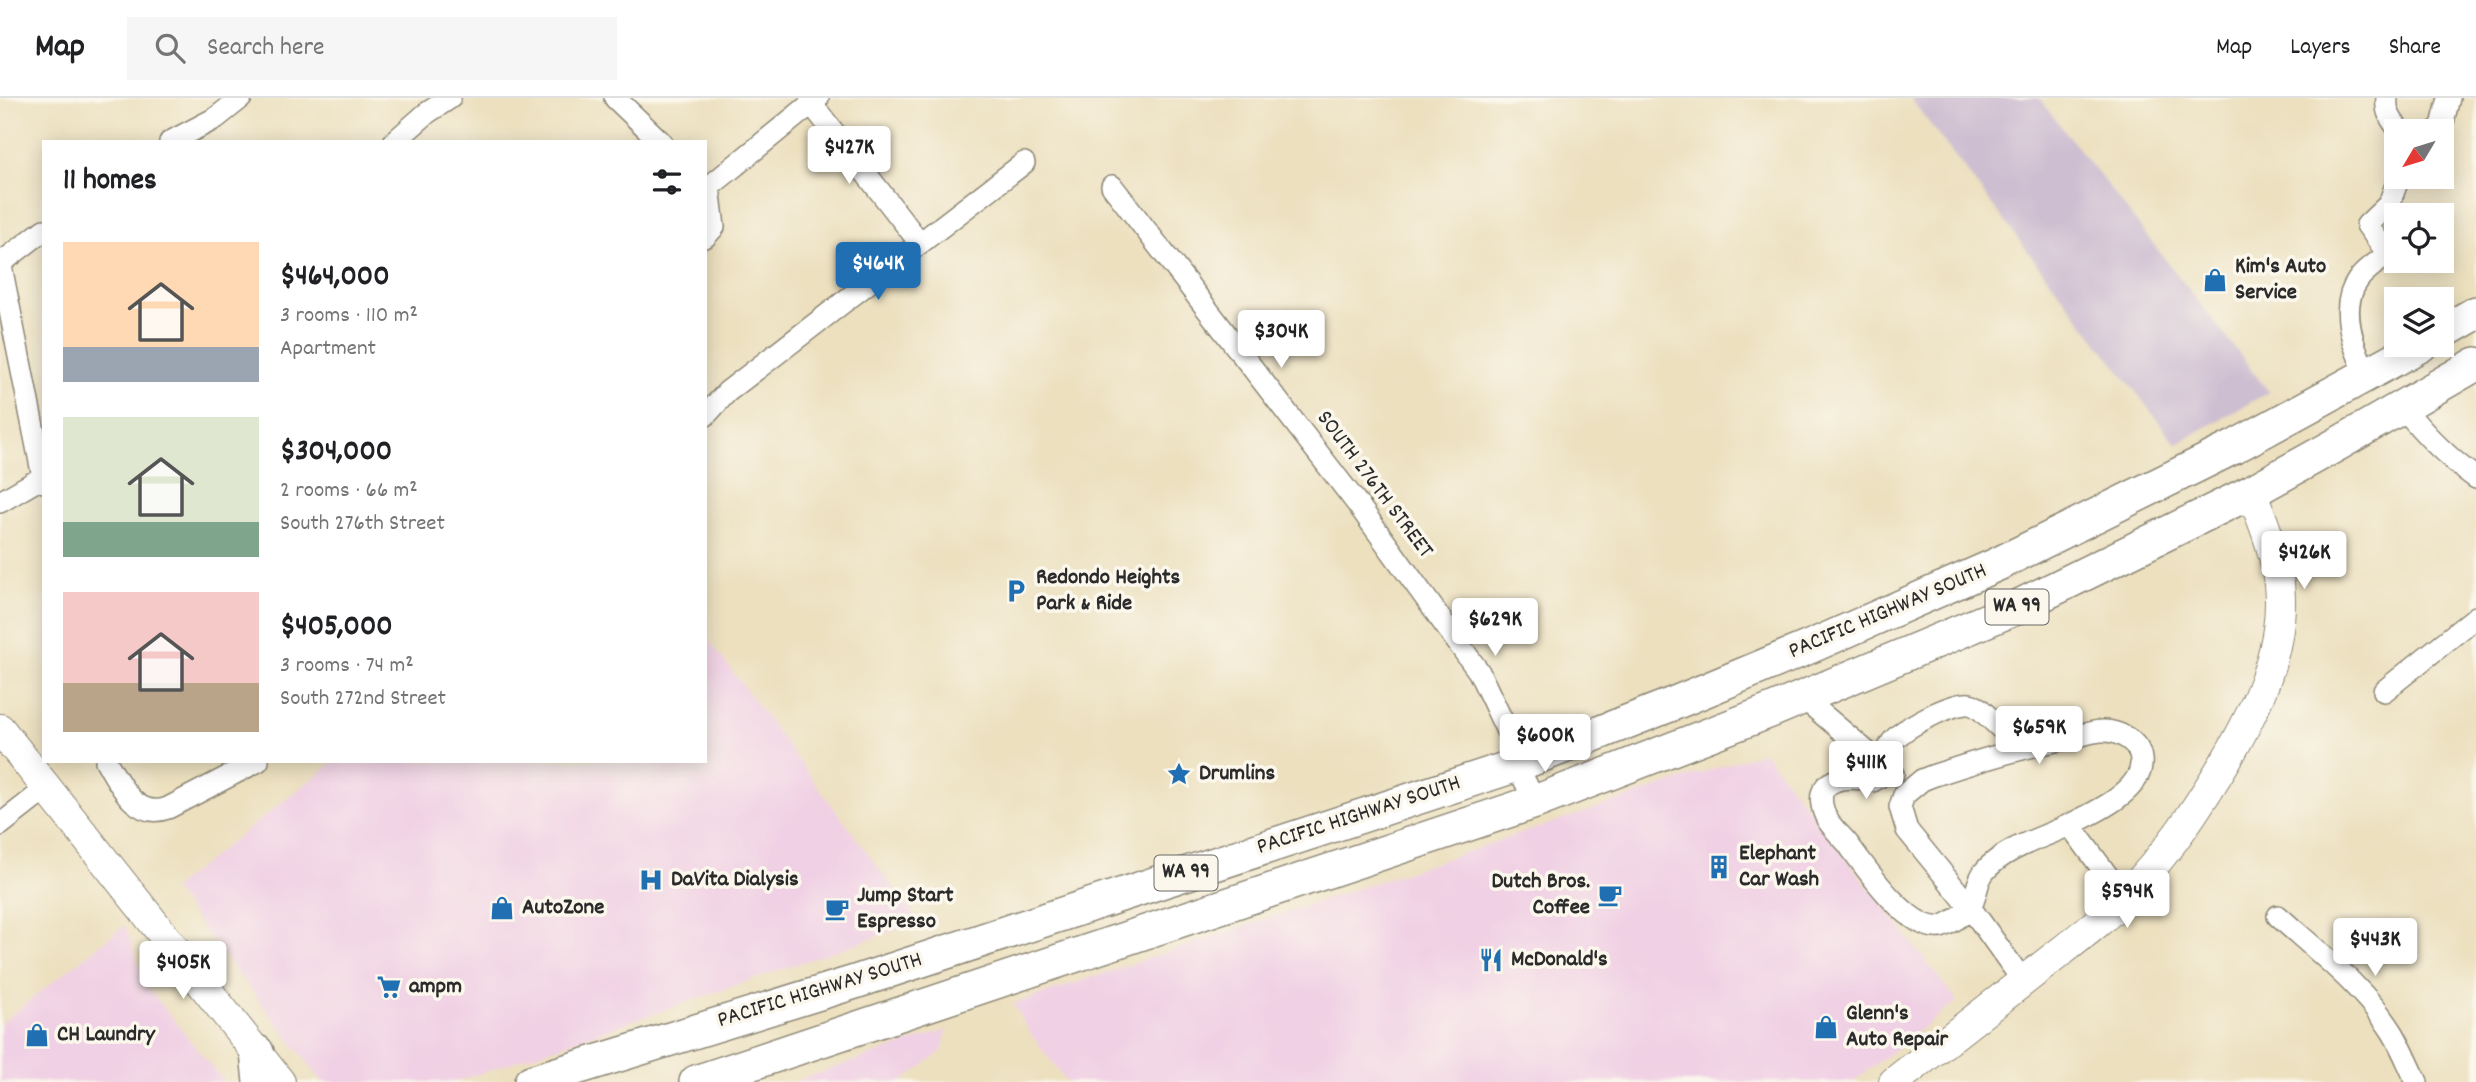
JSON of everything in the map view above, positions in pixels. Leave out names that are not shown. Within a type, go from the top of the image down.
[{"type":"main road","points":[[2454,326],[2476,313]]},
{"type":"main road","points":[[1894,1082],[2088,931],[2124,898],[2163,856],[2201,802],[2242,733],[2260,693],[2277,642],[2280,598],[2276,565],[2264,523],[2250,492],[2253,477],[2266,462],[2411,383],[2476,343]]},
{"type":"main road","name":"PACIFIC HIGHWAY SOUTH","points":[[531,1082],[855,982],[1517,765],[1814,646],[1985,570],[2226,451],[2400,357]]},
{"type":"main road","name":"PACIFIC HIGHWAY SOUTH","points":[[695,1082],[1535,802],[1802,697],[2011,610],[2250,492],[2476,364]]},
{"type":"main road","points":[[0,729],[259,1067],[279,1082]]},
{"type":"street","points":[[174,140],[216,118],[241,98]]},
{"type":"street","points":[[396,140],[427,113],[450,98]]},
{"type":"street","points":[[615,98],[656,140]]},
{"type":"street","points":[[2387,98],[2385,107],[2392,119]]},
{"type":"street","points":[[2444,119],[2449,98]]},
{"type":"street","points":[[707,235],[714,227],[707,185],[815,101],[920,243]]},
{"type":"street","points":[[707,413],[727,392],[1024,163]]},
{"type":"street","name":"SOUTH 276TH STREET","points":[[1112,186],[1359,506],[1479,672],[1508,733],[1517,765],[1535,802]]},
{"type":"street","points":[[2367,376],[2355,351],[2349,317],[2350,296],[2358,279],[2388,254],[2367,225],[2389,204],[2395,189]]},
{"type":"street","points":[[42,231],[0,262],[40,436],[42,465]]},
{"type":"street","points":[[2403,407],[2420,429],[2476,478]]},
{"type":"street","points":[[0,502],[42,481]]},
{"type":"street","points":[[2384,691],[2476,617]]},
{"type":"street","points":[[1802,697],[1910,789]]},
{"type":"street","points":[[2004,855],[1985,871],[1977,882],[1970,907],[1942,927],[1932,926],[1918,920],[1888,895],[1826,817],[1822,793],[1828,783],[1856,777],[1872,781],[1884,774],[1888,751],[1900,735],[1932,716],[1965,704],[1980,709],[2022,748]]},
{"type":"street","points":[[1945,876],[1962,877],[2070,825],[2119,797],[2136,782],[2140,772],[2139,749],[2132,741],[2119,734],[2103,731],[2022,748],[1932,776],[1903,796],[1900,807],[1907,830],[1970,907],[2023,981]]},
{"type":"street","points":[[107,763],[132,800],[140,807],[154,812],[168,808],[254,763]]},
{"type":"street","points":[[0,825],[46,789]]},
{"type":"street","points":[[2070,825],[2124,898]]},
{"type":"street","points":[[2278,916],[2344,975],[2373,1007],[2393,1033],[2417,1082]]},
{"type":"shaded area","points":[[1910,98],[2039,98],[2269,392],[2176,444]]},
{"type":"shaded area","points":[[707,638],[919,922],[455,1082],[323,1082],[172,889],[332,763],[707,763]]},
{"type":"shaded area","points":[[1764,752],[1957,1001],[1853,1082],[1067,1082],[1030,1033],[1013,1004]]},
{"type":"shaded area","points":[[125,925],[145,984],[224,1082],[0,1082],[0,1024]]},
{"type":"shaded area","points":[[947,1030],[942,1051],[902,1082],[792,1082]]},
{"type":"place","name":"Kim's Auto Service","points":[[2215,280]]},
{"type":"place","name":"Redondo Heights Park & Ride","points":[[1016,591]]},
{"type":"place","name":"Drumlins","points":[[1179,774]]},
{"type":"place","name":"Elephant Car Wash","points":[[1719,867]]},
{"type":"place","name":"DaVita Dialysis","points":[[651,880]]},
{"type":"place","name":"Dutch Bros. Coffee","points":[[1610,895]]},
{"type":"place","name":"AutoZone","points":[[502,908]]},
{"type":"place","name":"Jump Start Espresso","points":[[837,909]]},
{"type":"place","name":"McDonald's","points":[[1491,960]]},
{"type":"place","name":"ampm","points":[[389,987]]},
{"type":"place","name":"Glenn's Auto Repair","points":[[1826,1027]]},
{"type":"place","name":"CH Laundry","points":[[37,1035]]}]
